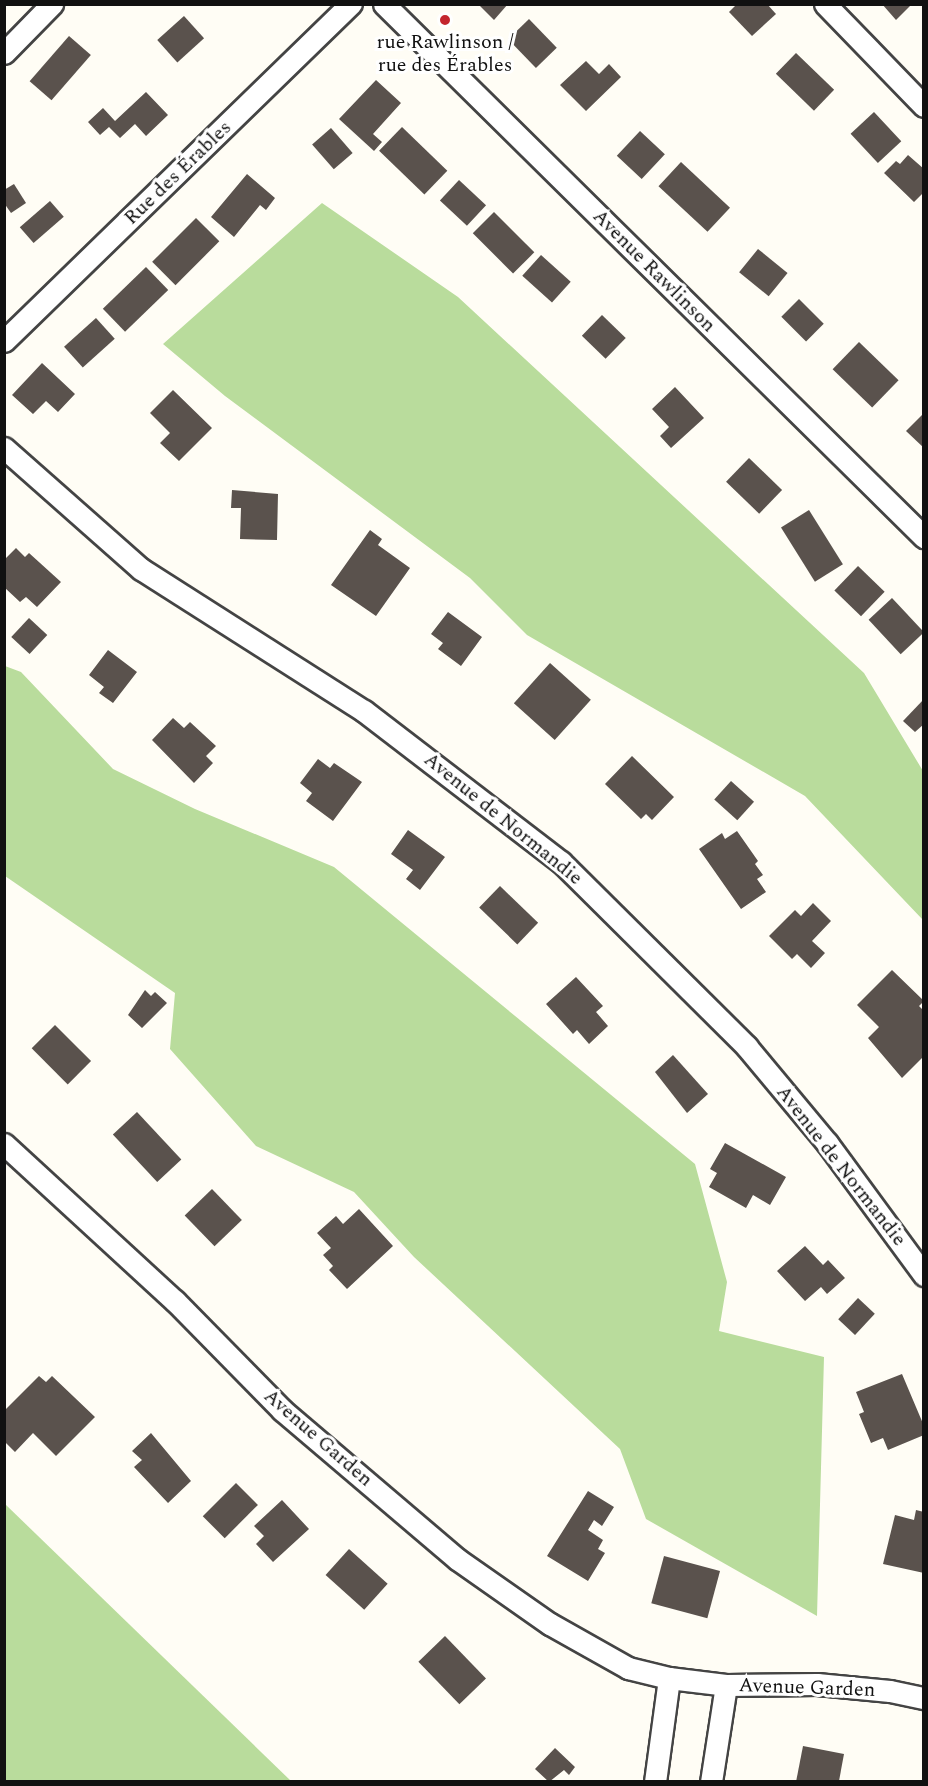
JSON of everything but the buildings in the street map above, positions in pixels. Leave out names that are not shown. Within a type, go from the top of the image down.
[{"type":"street","points":[[4,53],[52,4]]},
{"type":"street","name":"Rue des Érables","points":[[4,341],[351,4]]},
{"type":"street","name":"Avenue Rawlinson","points":[[384,4],[924,537]]},
{"type":"street","points":[[825,4],[924,106]]},
{"type":"street","name":"Avenue de Normandie","points":[[4,448],[141,569],[364,711],[561,862],[747,1047],[828,1143],[924,1275]]},
{"type":"street","name":"Avenue Garden","points":[[4,1144],[175,1301],[282,1410],[457,1559],[559,1630],[628,1668],[669,1678],[726,1685],[817,1684],[890,1691],[924,1698]]},
{"type":"street","points":[[655,1782],[669,1678]]},
{"type":"street","name":"Avenue Garden","points":[[711,1782],[726,1685]]},
{"type":"green space","points":[[322,203],[458,297],[864,673],[923,771],[923,920],[805,796],[527,635],[470,578],[225,396],[163,344]]},
{"type":"green space","points":[[5,666],[21,672],[113,769],[195,809],[334,867],[695,1164],[727,1282],[719,1331],[824,1357],[817,1616],[646,1519],[620,1449],[414,1257],[354,1192],[256,1146],[170,1049],[175,993],[5,876]]},
{"type":"green space","points":[[5,1504],[291,1781],[5,1781]]},
{"type":"place","name":"rue Rawlinson / rue des Érables","points":[[445,20]]}]
